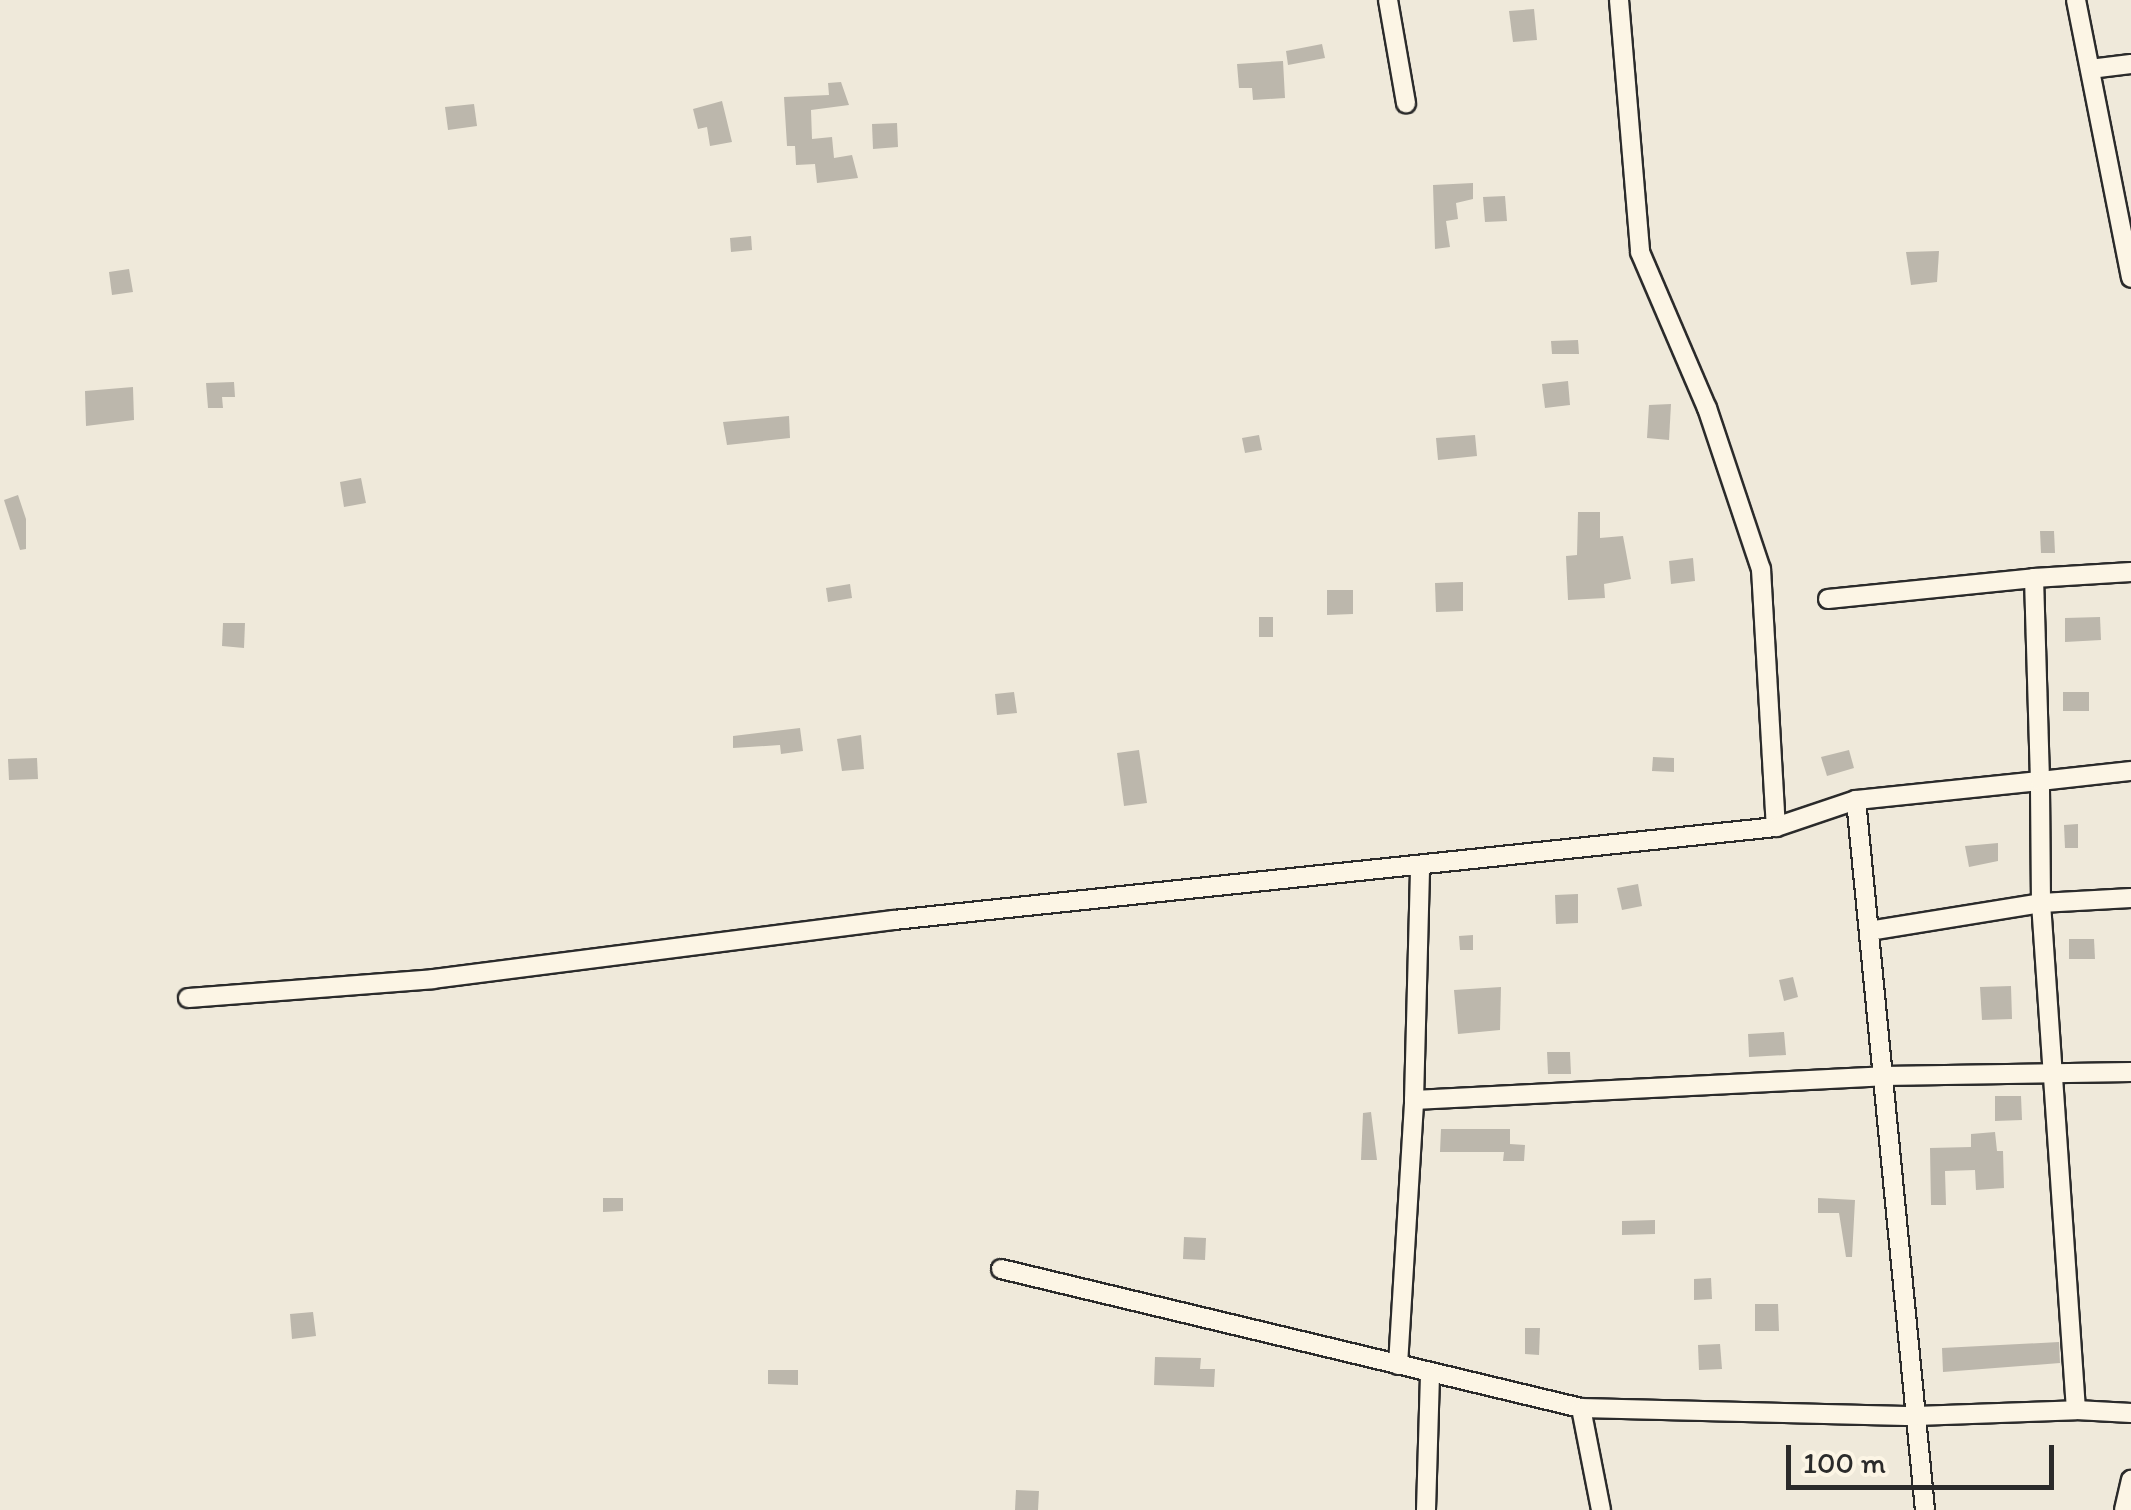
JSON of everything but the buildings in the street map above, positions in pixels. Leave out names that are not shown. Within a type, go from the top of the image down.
[{"type":"street","points":[[1388,0],[1406,102]]},
{"type":"street","points":[[1619,0],[1640,252],[1707,408],[1760,569],[1776,827]]},
{"type":"street","points":[[2076,0],[2130,272]]},
{"type":"street","points":[[2090,69],[2131,64]]},
{"type":"street","points":[[1828,599],[2131,572]]},
{"type":"street","points":[[2034,578],[2042,903],[2076,1410]]},
{"type":"street","points":[[188,998],[434,979],[894,920],[1776,827],[1856,800],[2131,771]]},
{"type":"street","points":[[1856,800],[1925,1510]]},
{"type":"street","points":[[1398,1365],[1414,1100],[1420,866]]},
{"type":"street","points":[[1869,931],[2042,903],[2131,898]]},
{"type":"street","points":[[1414,1100],[1883,1076],[2131,1072]]},
{"type":"street","points":[[1001,1269],[1581,1408],[1916,1416],[2076,1410],[2131,1413]]},
{"type":"street","points":[[1426,1510],[1430,1373]]},
{"type":"street","points":[[1581,1408],[1601,1510]]},
{"type":"street","points":[[2124,1510],[2131,1480]]}]
